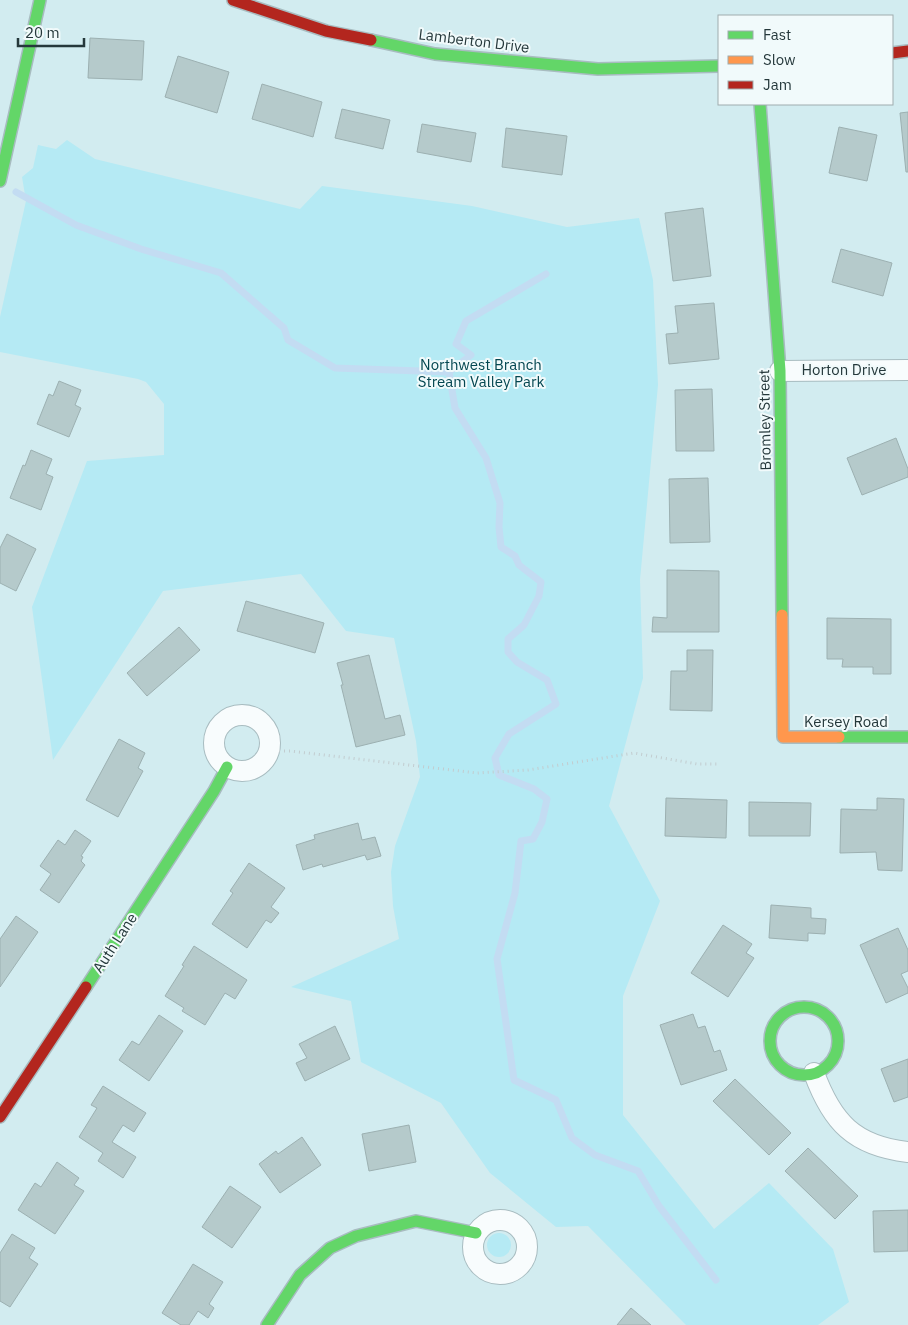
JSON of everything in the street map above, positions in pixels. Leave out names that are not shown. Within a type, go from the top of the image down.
[{"type":"street","points":[[0,181],[40,0]]},
{"type":"street","name":"Lamberton Drive","points":[[232,0],[326,30],[435,54],[598,69],[718,66]]},
{"type":"street","points":[[893,53],[908,51]]},
{"type":"street","name":"Bromley Street","points":[[760,105],[780,371],[783,737]]},
{"type":"street","name":"Horton Drive","points":[[780,371],[908,370]]},
{"type":"street","points":[[238,716],[248,716],[257,720],[264,727],[270,742],[269,751],[265,759],[252,769],[244,771],[235,770],[227,767],[215,752],[214,742],[216,733],[221,725],[229,719],[238,716]]},
{"type":"street","name":"Kersey Road","points":[[783,737],[908,738]]},
{"type":"street","name":"Auth Lane","points":[[0,1117],[183,839],[227,767]]},
{"type":"street","points":[[806,1007],[816,1009],[825,1015],[836,1029],[838,1039],[832,1061],[814,1074],[803,1075],[794,1073],[783,1068],[774,1057],[770,1036],[772,1028],[777,1020],[790,1010],[806,1007]]},
{"type":"street","points":[[814,1074],[828,1107],[853,1135],[895,1151],[908,1152]]},
{"type":"street","points":[[267,1325],[300,1275],[330,1248],[356,1236],[416,1221],[476,1233]]},
{"type":"path","points":[[269,751],[290,751],[477,773],[528,770],[634,753],[697,764],[718,764]]},
{"type":"green space","name":"Northwest Branch Stream Valley Park","points":[[67,140],[95,159],[300,209],[322,186],[472,206],[567,227],[639,218],[653,280],[658,385],[640,580],[643,678],[609,806],[660,901],[623,996],[623,1115],[714,1229],[769,1183],[833,1249],[849,1302],[818,1325],[686,1325],[588,1226],[556,1227],[490,1173],[441,1103],[361,1062],[351,1001],[291,987],[399,939],[393,906],[391,872],[395,846],[420,777],[416,741],[394,638],[346,631],[301,574],[163,591],[53,760],[32,607],[87,461],[164,455],[164,404],[146,382],[0,352],[0,317],[26,201],[22,177],[33,168],[38,145],[56,149]]},
{"type":"green space","points":[[499,1233],[508,1236],[511,1245],[508,1254],[499,1257],[490,1254],[487,1245],[490,1236]]},
{"type":"building","points":[[90,38],[144,41],[142,80],[88,78]]},
{"type":"building","points":[[178,56],[229,72],[217,113],[165,97]]},
{"type":"building","points":[[262,84],[322,102],[313,137],[252,119]]},
{"type":"building","points":[[342,109],[390,120],[383,149],[335,138]]},
{"type":"building","points":[[908,112],[908,172],[906,172],[900,113]]},
{"type":"building","points":[[422,124],[476,133],[471,162],[417,152]]},
{"type":"building","points":[[839,127],[877,135],[867,181],[829,173]]},
{"type":"building","points":[[506,128],[567,136],[562,175],[502,167]]},
{"type":"building","points":[[703,208],[711,276],[673,281],[665,213]]},
{"type":"building","points":[[841,249],[892,263],[883,296],[832,282]]},
{"type":"building","points":[[714,303],[719,359],[669,364],[666,334],[678,333],[675,306]]},
{"type":"building","points":[[59,381],[81,390],[75,405],[81,408],[69,437],[37,424],[49,394],[53,396]]},
{"type":"building","points":[[712,389],[714,451],[676,451],[675,390]]},
{"type":"building","points":[[896,438],[908,469],[908,477],[862,495],[847,458]]},
{"type":"building","points":[[31,450],[52,459],[46,474],[53,477],[41,510],[10,498]]},
{"type":"building","points":[[708,478],[710,542],[670,543],[669,479]]},
{"type":"building","points":[[7,534],[36,549],[16,591],[0,583],[0,548]]},
{"type":"building","points":[[667,570],[719,571],[719,632],[652,632],[653,617],[667,618]]},
{"type":"building","points":[[246,601],[324,623],[315,653],[237,631]]},
{"type":"building","points":[[827,618],[891,619],[891,674],[873,674],[873,667],[842,667],[843,659],[827,659]]},
{"type":"building","points":[[179,627],[200,650],[147,696],[127,673]]},
{"type":"building","points":[[687,650],[713,650],[712,711],[670,710],[671,671],[687,671]]},
{"type":"building","points":[[369,655],[385,719],[400,715],[405,735],[356,747],[337,663]]},
{"type":"building","points":[[119,739],[145,753],[138,768],[143,771],[118,817],[86,800]]},
{"type":"building","points":[[666,798],[727,800],[726,838],[665,836]]},
{"type":"building","points":[[877,798],[904,799],[902,871],[878,870],[876,852],[840,853],[841,809],[877,810]]},
{"type":"building","points":[[749,802],[811,803],[810,836],[749,836]]},
{"type":"building","points":[[358,823],[362,840],[375,837],[381,856],[367,860],[365,855],[323,867],[322,864],[303,870],[296,845],[315,839],[314,835]]},
{"type":"building","points":[[75,830],[91,841],[81,856],[83,857],[81,861],[85,865],[59,903],[40,890],[51,874],[40,866],[58,840],[65,845]]},
{"type":"building","points":[[249,863],[285,888],[271,907],[279,913],[271,923],[266,920],[247,948],[212,924],[233,893],[230,891]]},
{"type":"building","points":[[771,905],[811,908],[811,918],[826,919],[825,934],[808,933],[808,941],[769,938]]},
{"type":"building","points":[[16,916],[38,932],[0,987],[0,939]]},
{"type":"building","points":[[723,925],[752,944],[746,953],[754,958],[728,997],[691,973]]},
{"type":"building","points":[[898,928],[908,950],[908,971],[901,974],[908,988],[908,993],[886,1003],[860,945]]},
{"type":"building","points":[[194,946],[247,980],[235,999],[225,993],[205,1025],[182,1011],[184,1008],[165,996]]},
{"type":"building","points":[[693,1014],[698,1028],[705,1026],[714,1052],[720,1050],[727,1070],[681,1085],[660,1025]]},
{"type":"building","points":[[159,1015],[183,1031],[149,1081],[119,1060],[132,1041],[139,1045]]},
{"type":"building","points":[[335,1026],[350,1059],[305,1081],[296,1063],[307,1058],[299,1044]]},
{"type":"building","points":[[908,1059],[908,1097],[894,1102],[881,1069]]},
{"type":"building","points":[[735,1079],[791,1133],[769,1155],[713,1101]]},
{"type":"building","points":[[103,1086],[146,1113],[134,1132],[123,1125],[112,1142],[136,1157],[123,1178],[98,1161],[103,1153],[79,1137],[97,1108],[91,1105]]},
{"type":"building","points":[[409,1125],[416,1162],[369,1171],[362,1134]]},
{"type":"building","points":[[302,1137],[321,1165],[280,1193],[259,1164],[276,1151],[278,1154]]},
{"type":"building","points":[[808,1148],[858,1196],[835,1219],[785,1171]]},
{"type":"building","points":[[57,1162],[79,1178],[74,1185],[84,1191],[55,1234],[18,1210],[35,1183],[41,1187]]},
{"type":"building","points":[[230,1186],[261,1207],[232,1248],[202,1227]]},
{"type":"building","points":[[908,1210],[908,1251],[874,1252],[873,1211]]},
{"type":"building","points":[[12,1234],[35,1248],[29,1258],[38,1264],[10,1307],[0,1301],[0,1253]]},
{"type":"building","points":[[193,1264],[223,1282],[209,1304],[214,1308],[208,1318],[198,1311],[189,1325],[181,1325],[162,1313]]},
{"type":"building","points":[[631,1308],[651,1325],[617,1325]]},
{"type":"waterway","points":[[16,192],[76,225],[141,249],[221,273],[284,328],[288,340],[335,368],[449,372],[455,408],[486,458],[500,503],[499,527],[501,547],[515,556],[519,565],[541,582],[539,596],[524,625],[508,639],[508,652],[517,662],[547,680],[556,704],[509,734],[495,758],[499,775],[534,789],[547,799],[542,822],[533,839],[521,841],[515,893],[497,959],[514,1080],[556,1100],[572,1138],[595,1155],[638,1171],[659,1206],[716,1280]]},
{"type":"waterway","points":[[449,372],[471,355],[456,344],[466,321],[546,274]]},
{"type":"traffic: fast","points":[[0,181],[40,0]]},
{"type":"traffic: fast","points":[[371,40],[435,54],[598,69],[718,66]]},
{"type":"traffic: fast","points":[[760,105],[780,371],[782,615]]},
{"type":"traffic: fast","points":[[839,737],[908,737]]},
{"type":"traffic: fast","points":[[86,987],[214,791],[227,767]]},
{"type":"traffic: fast","points":[[804,1007],[817,1010],[828,1017],[835,1028],[838,1041],[835,1054],[828,1065],[817,1072],[804,1075],[791,1072],[780,1065],[773,1054],[770,1041],[773,1028],[780,1017],[791,1010],[804,1007]]},
{"type":"traffic: fast","points":[[267,1325],[300,1275],[330,1248],[356,1236],[416,1221],[476,1233]]},
{"type":"traffic: slow","points":[[782,615],[783,737],[839,737]]},
{"type":"traffic: jam","points":[[233,0],[326,31],[371,40]]},
{"type":"traffic: jam","points":[[893,53],[908,51]]},
{"type":"traffic: jam","points":[[0,1117],[86,987]]}]
